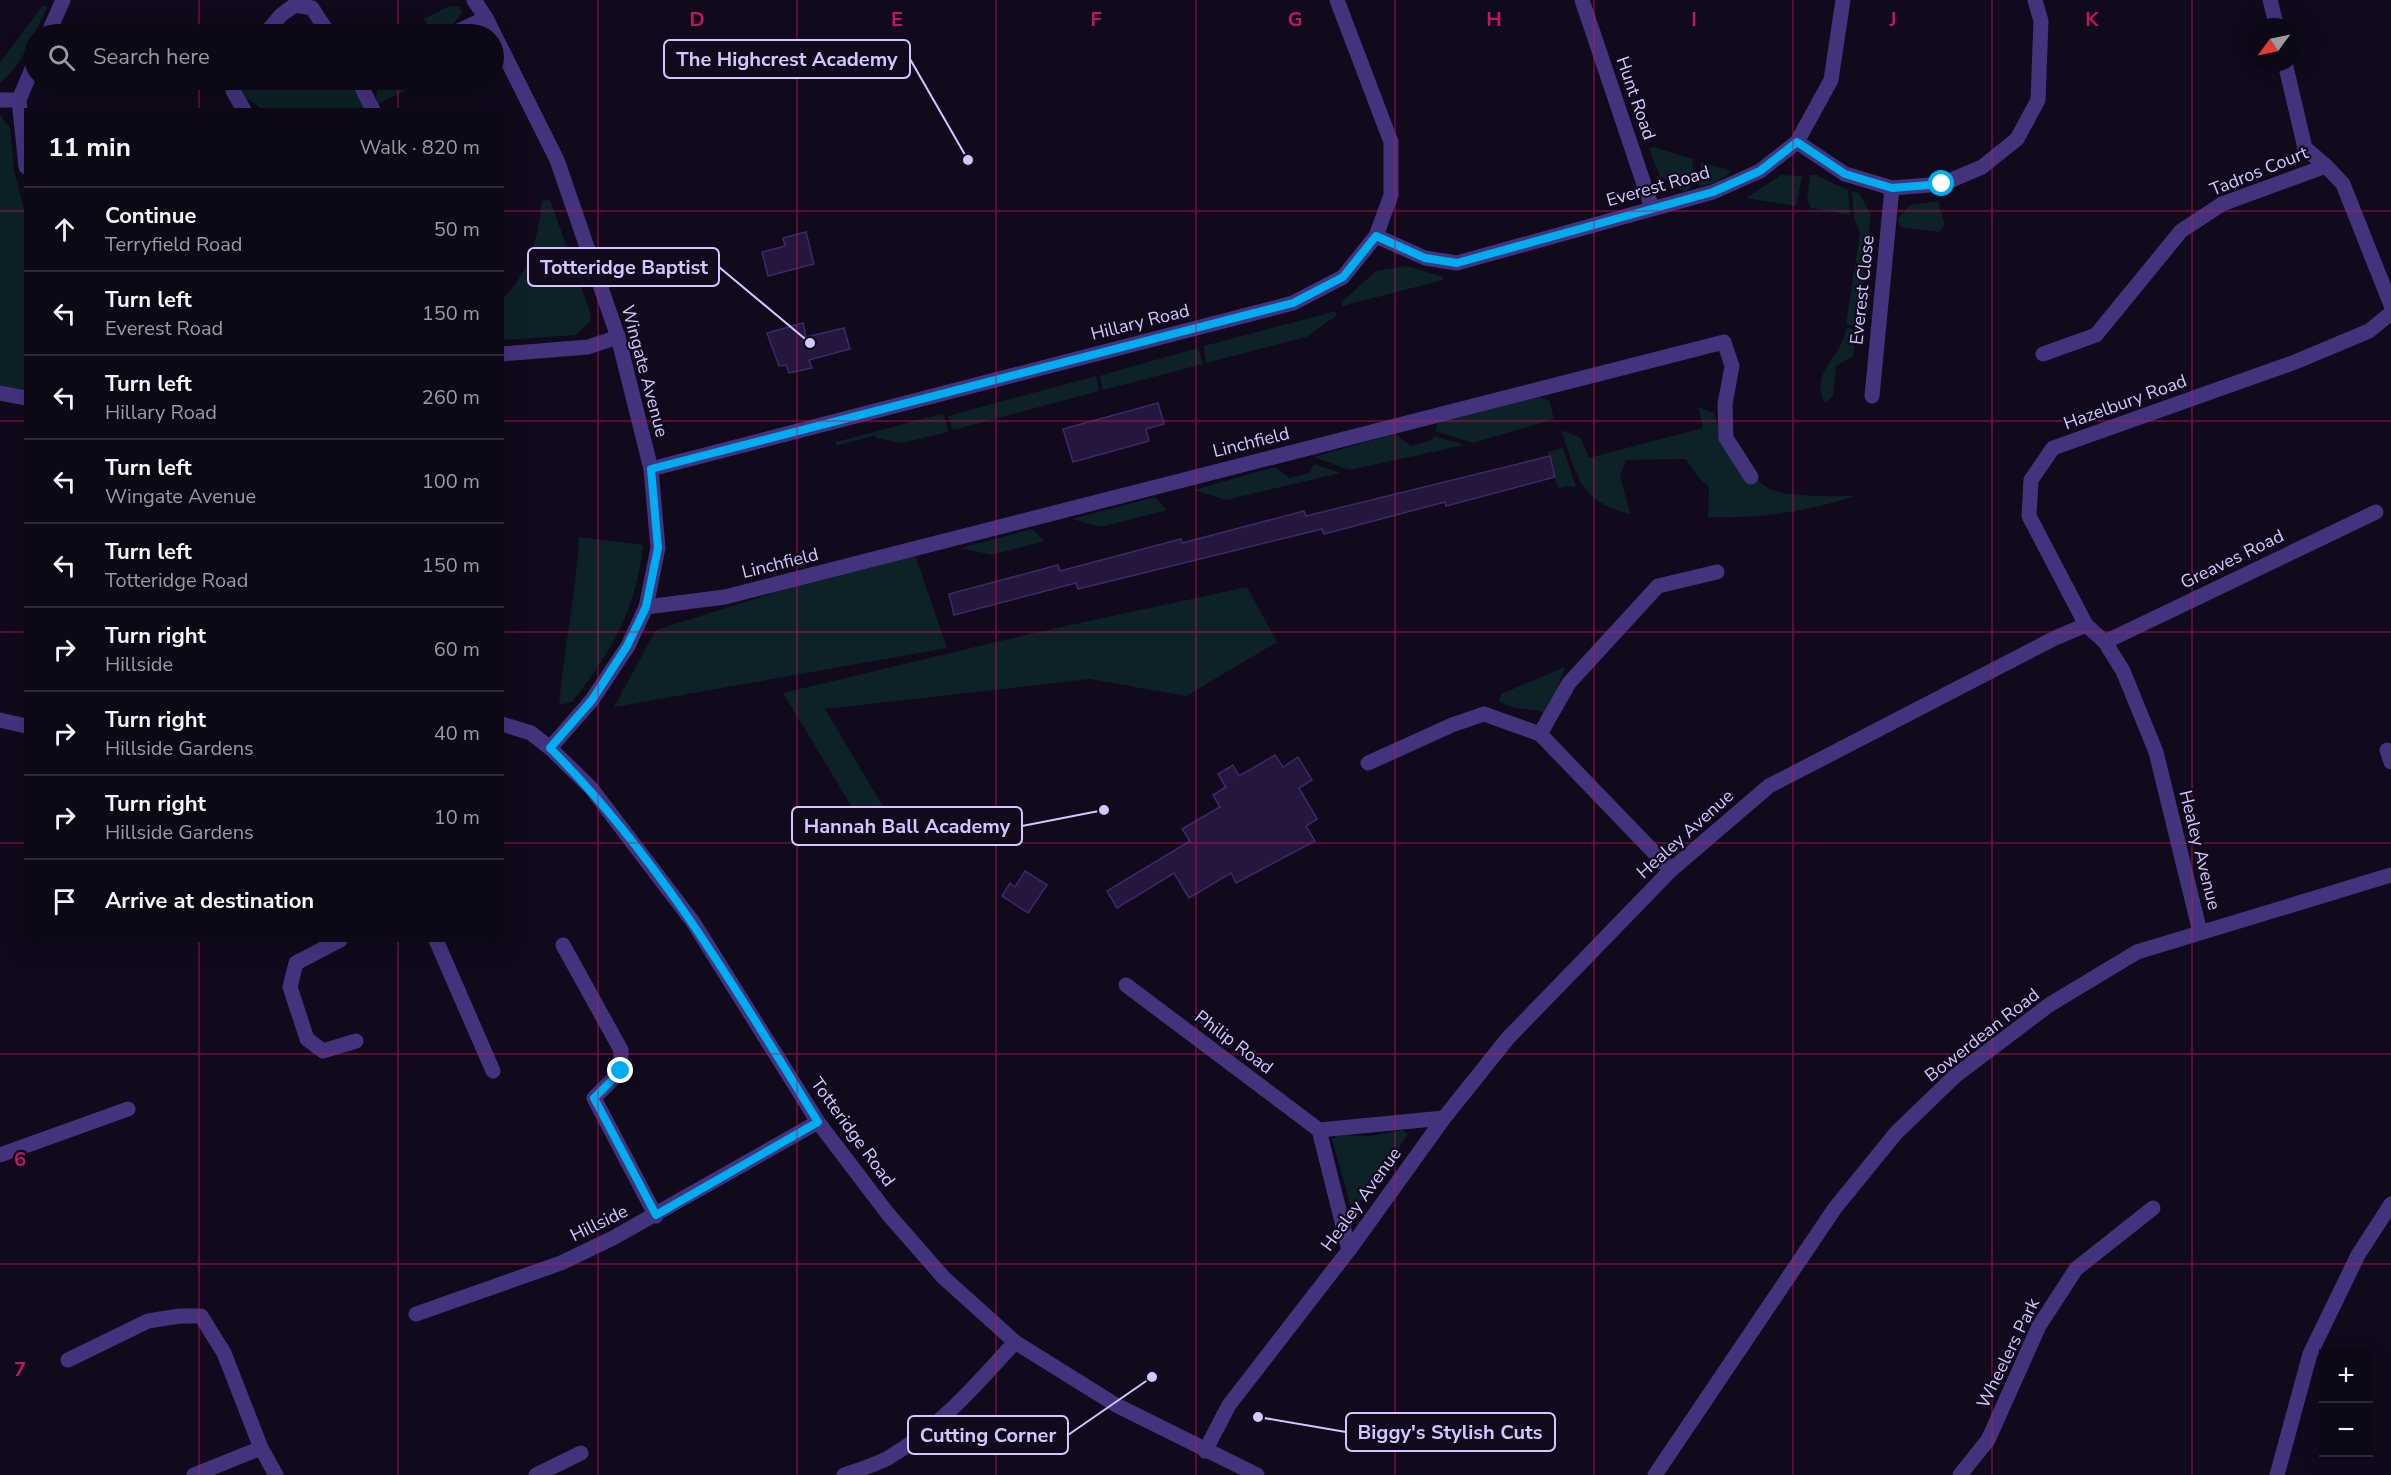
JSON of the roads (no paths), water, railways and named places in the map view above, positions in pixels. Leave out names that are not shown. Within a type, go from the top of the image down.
[{"type":"street","points":[[52,24],[63,0]]},
{"type":"street","name":"Wingate Avenue","points":[[474,0],[489,24]]},
{"type":"street","name":"Hillary Road","points":[[651,469],[1293,303],[1343,277],[1376,236],[1391,195],[1391,142],[1337,0]]},
{"type":"street","name":"Hunt Road","points":[[1582,0],[1653,208]]},
{"type":"street","name":"Everest Road","points":[[1376,236],[1425,258],[1457,263],[1713,192],[1760,171],[1797,142],[1831,80],[1843,0]]},
{"type":"street","points":[[1797,142],[1845,174],[1892,188],[1942,184],[1982,167],[2017,139],[2038,100],[2041,21],[2035,0]]},
{"type":"street","points":[[2270,0],[2275,18]]},
{"type":"street","points":[[273,24],[295,5],[312,8],[322,24]]},
{"type":"street","points":[[474,24],[486,18]]},
{"type":"street","name":"Wingate Avenue","points":[[504,54],[557,160],[618,337],[651,469],[658,548],[646,607],[627,646],[592,700],[550,748]]},
{"type":"street","name":"Tadros Court","points":[[2043,354],[2096,335],[2181,231],[2222,204],[2326,166],[2305,148],[2287,72]]},
{"type":"street","points":[[24,88],[19,100],[24,148]]},
{"type":"street","points":[[233,90],[243,108]]},
{"type":"street","points":[[364,90],[372,108]]},
{"type":"street","points":[[0,100],[19,100]]},
{"type":"street","points":[[2326,166],[2343,184],[2391,305]]},
{"type":"street","name":"Everest Close","points":[[1872,396],[1892,188]]},
{"type":"street","name":"Hazelbury Road","points":[[2086,625],[2029,516],[2031,480],[2052,448],[2295,362],[2369,331],[2391,313]]},
{"type":"street","points":[[504,354],[588,348],[618,337]]},
{"type":"street","name":"Linchfield","points":[[646,607],[724,597],[1725,342],[1732,366],[1725,404],[1726,438],[1751,477]]},
{"type":"street","points":[[0,393],[24,398]]},
{"type":"street","name":"Greaves Road","points":[[2105,642],[2376,512]]},
{"type":"street","points":[[1540,734],[1569,683],[1658,586],[1717,572]]},
{"type":"street","name":"Healey Avenue","points":[[1205,1450],[1229,1405],[1349,1250],[1444,1118],[1508,1038],[1671,870],[1769,786],[2055,638],[2086,625],[2105,642],[2123,671],[2156,752],[2200,932]]},
{"type":"street","points":[[1368,763],[1452,725],[1484,714],[1540,734],[1671,870]]},
{"type":"street","points":[[0,720],[24,726]]},
{"type":"street","name":"Totteridge Road","points":[[504,725],[531,733],[591,788],[693,922],[818,1122],[888,1214],[944,1278],[1015,1342],[1116,1405],[1249,1474]]},
{"type":"street","name":"Bowerdean Road","points":[[1655,1475],[1835,1208],[1896,1133],[1955,1076],[2049,1005],[2137,952],[2391,876]]},
{"type":"street","points":[[336,942],[296,963],[290,987],[307,1039],[323,1051],[356,1041]]},
{"type":"street","points":[[437,942],[493,1071]]},
{"type":"street","points":[[564,945],[621,1050],[621,1071],[594,1098],[656,1215]]},
{"type":"street","name":"Philip Road","points":[[1126,986],[1319,1130]]},
{"type":"street","points":[[0,1155],[128,1109]]},
{"type":"street","points":[[1349,1250],[1319,1130],[1444,1118]]},
{"type":"street","name":"Hillside","points":[[416,1314],[561,1263],[656,1215],[818,1122]]},
{"type":"street","points":[[2277,1475],[2310,1354],[2358,1255],[2391,1204]]},
{"type":"street","name":"Wheelers Park","points":[[1960,1475],[1988,1440],[2039,1326],[2076,1269],[2153,1208]]},
{"type":"street","points":[[68,1360],[148,1321],[180,1316],[201,1316],[224,1353],[261,1448],[276,1475]]},
{"type":"street","points":[[844,1475],[886,1459],[930,1429],[976,1386],[1015,1342]]},
{"type":"street","points":[[194,1475],[261,1448]]},
{"type":"street","points":[[536,1475],[581,1453]]},
{"type":"place","name":"The Highcrest Academy","points":[[968,160]]},
{"type":"place","name":"Totteridge Baptist","points":[[810,343]]},
{"type":"place","name":"Hannah Ball Academy","points":[[1104,810]]},
{"type":"place","name":"Cutting Corner","points":[[1152,1377]]},
{"type":"place","name":"Biggy's Stylish Cuts","points":[[1258,1417]]}]
